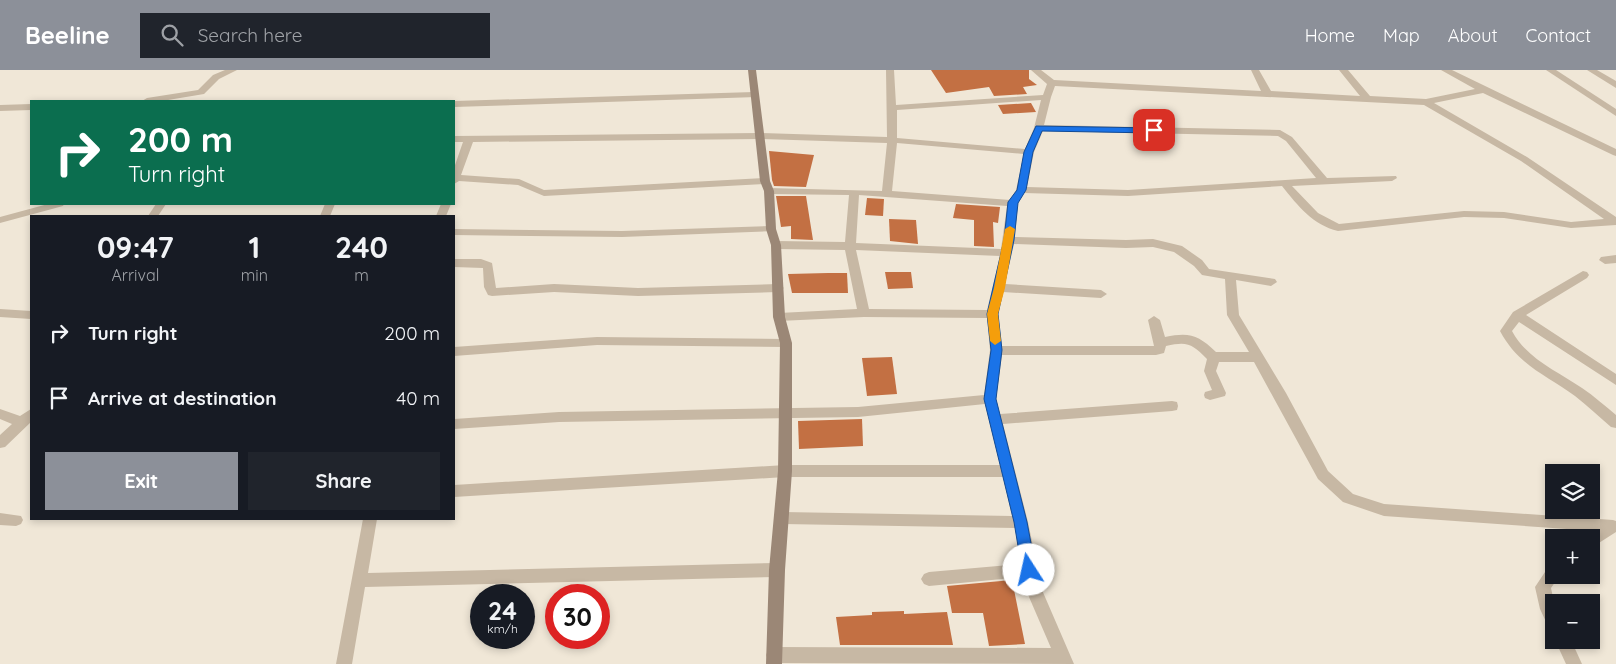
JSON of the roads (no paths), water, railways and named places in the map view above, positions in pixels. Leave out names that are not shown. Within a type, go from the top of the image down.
[{"type":"street","points":[[153,100],[201,92],[216,77],[233,70]]},
{"type":"street","points":[[752,70],[771,229],[776,245],[779,317],[786,343],[786,471],[777,570],[774,660],[1064,660],[1034,590],[1021,522],[990,399],[996,350],[992,314],[1000,288],[1009,240],[1013,202],[1022,190],[1029,152],[1039,128],[1046,97],[1052,83]]},
{"type":"street","points":[[887,194],[892,140],[890,70]]},
{"type":"street","points":[[1035,70],[1052,83],[1267,93],[1368,100],[1426,102],[1484,90]]},
{"type":"street","points":[[1255,70],[1267,93]]},
{"type":"street","points":[[1343,70],[1368,100]]},
{"type":"street","points":[[1445,70],[1616,153]]},
{"type":"street","points":[[1550,70],[1616,113]]},
{"type":"street","points":[[1592,71],[1604,70]]},
{"type":"street","points":[[1592,71],[1616,85]]},
{"type":"street","points":[[455,104],[754,96]]},
{"type":"street","points":[[892,108],[1046,97]]},
{"type":"street","points":[[1426,102],[1524,159],[1616,222]]},
{"type":"street","points":[[0,108],[30,107]]},
{"type":"street","points":[[1039,128],[1280,133],[1289,139],[1324,181]]},
{"type":"street","points":[[455,139],[759,136],[892,140],[1029,152]]},
{"type":"street","points":[[469,139],[455,177],[519,182],[526,184],[534,192],[767,186],[1013,202]]},
{"type":"street","points":[[1022,190],[1128,193],[1284,182],[1392,178]]},
{"type":"street","points":[[1284,182],[1313,215],[1324,224],[1338,228],[1464,214],[1504,215],[1571,225],[1616,222]]},
{"type":"street","points":[[854,192],[850,246],[864,313]]},
{"type":"street","points":[[0,220],[56,205]]},
{"type":"street","points":[[455,232],[622,234],[771,229]]},
{"type":"street","points":[[1009,240],[1126,244],[1153,243],[1178,249],[1198,263],[1206,272],[1272,282]]},
{"type":"street","points":[[776,245],[850,246],[1005,254]]},
{"type":"street","points":[[455,263],[481,262],[488,266],[490,290],[498,293],[554,288],[638,292],[778,288]]},
{"type":"street","points":[[1583,275],[1517,315],[1506,331],[1511,341],[1522,354],[1580,394],[1616,423]]},
{"type":"street","points":[[1230,276],[1233,315],[1322,474],[1348,498],[1384,510],[1614,525]]},
{"type":"street","points":[[1000,288],[1101,294]]},
{"type":"street","points":[[0,313],[30,315]]},
{"type":"street","points":[[779,317],[864,313],[992,314]]},
{"type":"street","points":[[1517,315],[1616,380]]},
{"type":"street","points":[[996,350],[1156,351],[1160,350],[1160,343],[1154,320]]},
{"type":"street","points":[[1160,343],[1169,340],[1189,339],[1197,342],[1214,357],[1258,357]]},
{"type":"street","points":[[455,352],[597,341],[786,343]]},
{"type":"street","points":[[1210,395],[1220,393],[1210,371],[1214,357]]},
{"type":"street","points":[[455,424],[560,417],[858,412],[990,399]]},
{"type":"street","points":[[996,419],[1172,406]]},
{"type":"street","points":[[0,414],[14,417],[21,424]]},
{"type":"street","points":[[0,443],[30,415]]},
{"type":"street","points":[[455,491],[786,471],[1008,471]]},
{"type":"street","points":[[783,518],[1021,522]]},
{"type":"street","points":[[0,519],[16,520]]},
{"type":"street","points":[[344,664],[370,520]]},
{"type":"street","points":[[1600,535],[1614,525]]},
{"type":"street","points":[[360,580],[777,570]]},
{"type":"street","points":[[929,579],[1029,570]]},
{"type":"street","points":[[1545,596],[1543,588],[1546,584]]},
{"type":"street","points":[[1567,649],[1574,664]]}]
